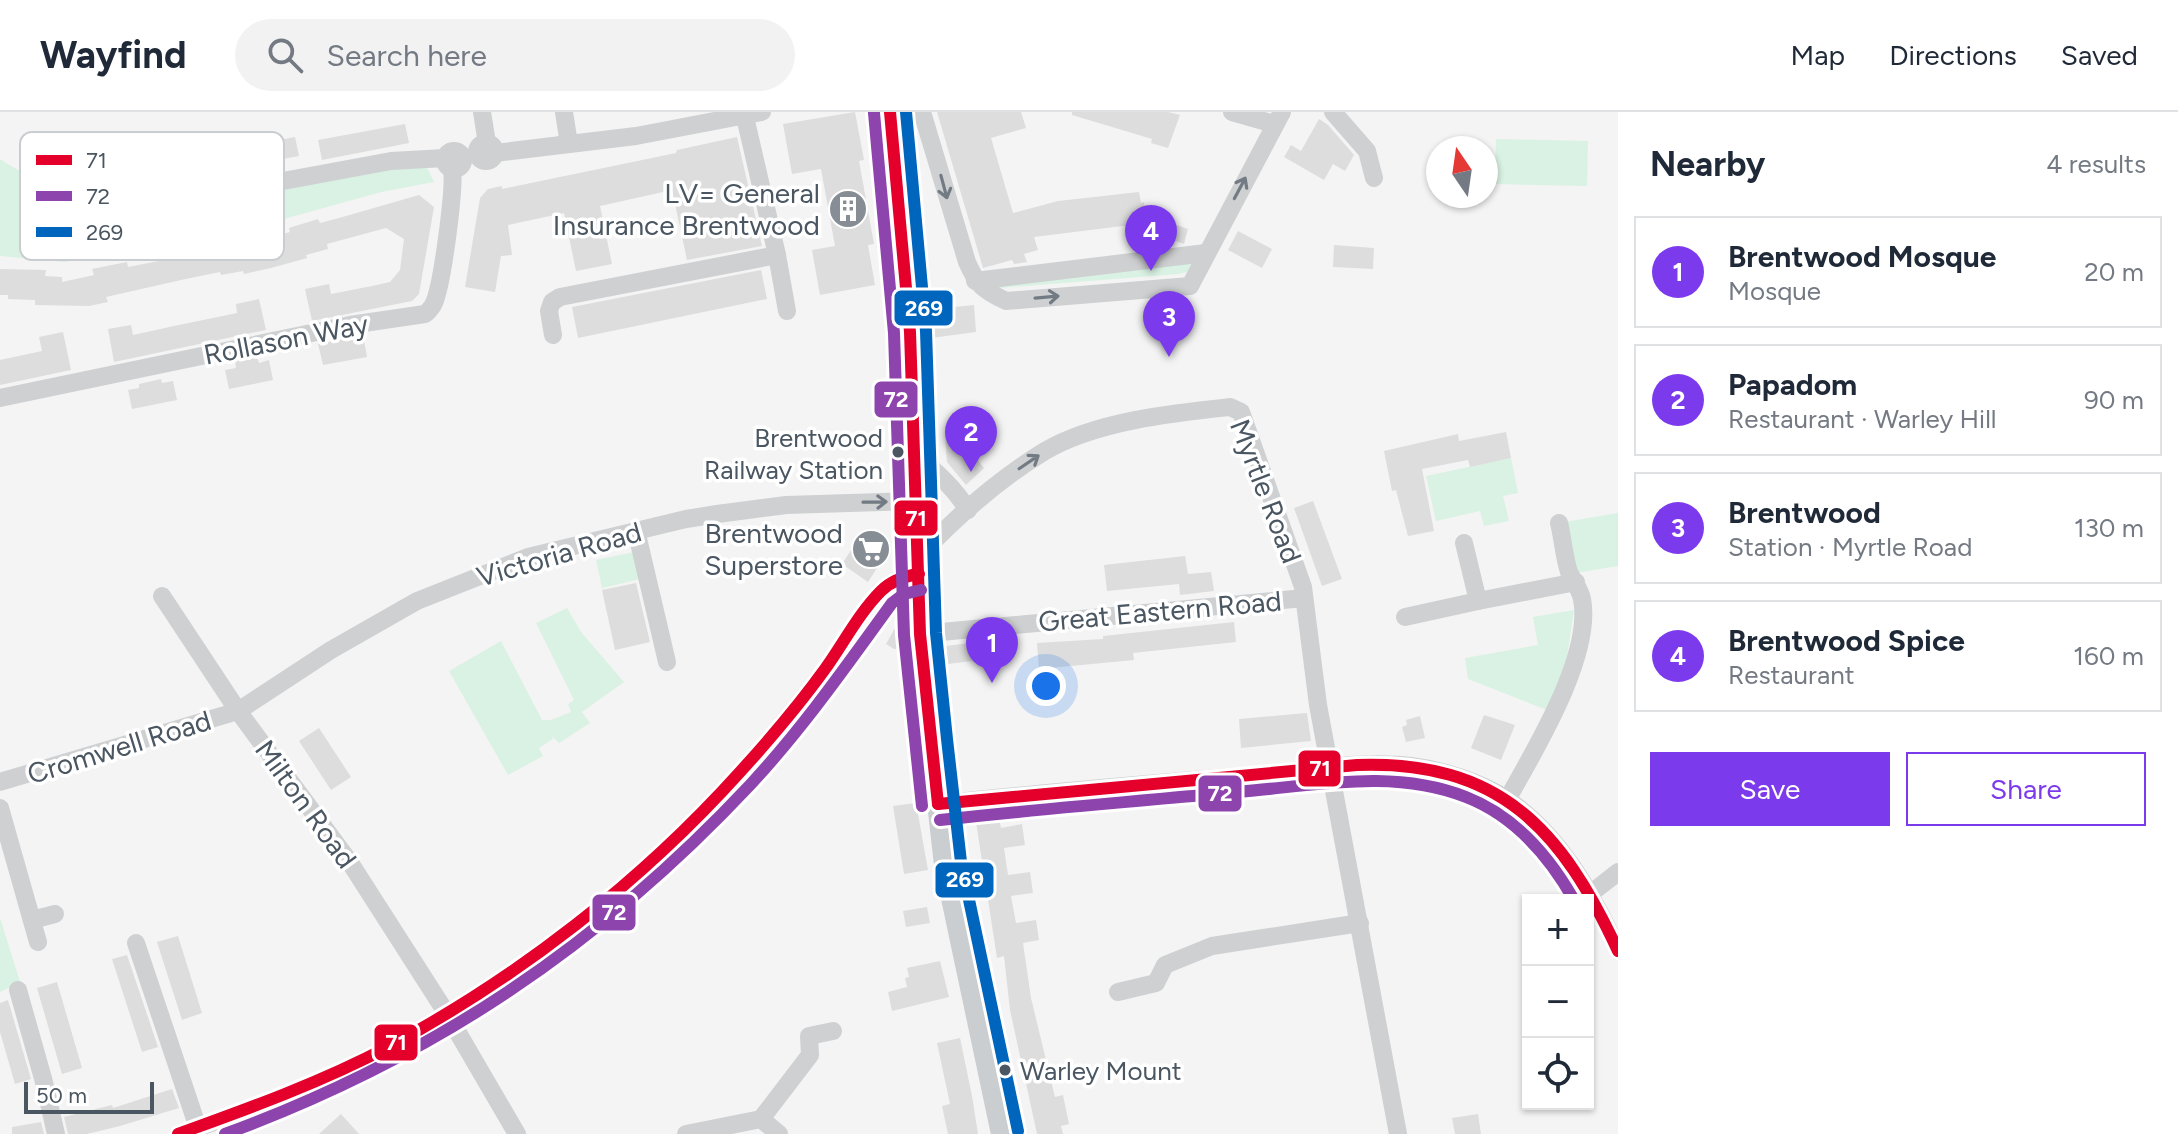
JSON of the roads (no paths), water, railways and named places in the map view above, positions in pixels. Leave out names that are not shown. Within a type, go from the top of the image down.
[{"type":"main road","points":[[890,112],[910,332],[920,634],[938,804],[945,865],[1002,1134]]},
{"type":"street","points":[[470,156],[482,112]]},
{"type":"street","points":[[564,112],[569,144]]},
{"type":"street","points":[[922,112],[954,224],[975,281],[1006,301],[1190,286],[1278,118],[1232,112]]},
{"type":"street","points":[[1333,112],[1367,151],[1374,178]]},
{"type":"street","points":[[284,181],[391,161],[470,156],[636,136],[754,114],[787,311]]},
{"type":"street","name":"Rollason Way","points":[[0,398],[350,325],[425,314],[434,304],[453,190],[470,156]]},
{"type":"street","points":[[975,281],[1206,253]]},
{"type":"street","points":[[553,335],[549,311],[552,302],[560,297],[777,255]]},
{"type":"street","name":"Myrtle Road","points":[[918,566],[938,535],[1006,478],[1047,450],[1087,433],[1147,419],[1230,407],[1241,412],[1283,527],[1304,598]]},
{"type":"street","points":[[914,453],[944,478],[968,510]]},
{"type":"street","name":"Victoria Road","points":[[238,711],[341,644],[417,601],[528,557],[717,514],[835,502],[914,501]]},
{"type":"street","points":[[1507,800],[1552,719],[1575,662],[1582,606],[1576,582],[1570,574],[1559,523]]},
{"type":"street","points":[[636,530],[667,662]]},
{"type":"street","points":[[1464,543],[1478,601]]},
{"type":"street","points":[[178,1134],[333,1075],[447,1014],[548,949],[655,861],[739,774],[788,717],[880,592],[918,566]]},
{"type":"street","points":[[1405,617],[1576,582]]},
{"type":"street","name":"Milton Road","points":[[162,596],[238,711],[349,861],[447,1014],[517,1134]]},
{"type":"street","points":[[1304,598],[1318,705],[1398,1134]]},
{"type":"street","name":"Great Eastern Road","points":[[920,634],[1304,598]]},
{"type":"street","name":"Cromwell Road","points":[[0,782],[238,711]]},
{"type":"street","points":[[938,804],[1330,767],[1408,765],[1440,771],[1507,800],[1541,828],[1590,894],[1618,872]]},
{"type":"street","points":[[0,808],[38,942]]},
{"type":"street","points":[[1594,902],[1618,951]]},
{"type":"street","points":[[32,920],[55,914]]},
{"type":"street","points":[[1118,992],[1156,983],[1165,965],[1212,946],[1360,923]]},
{"type":"street","points":[[136,943],[198,1128]]},
{"type":"street","points":[[18,990],[56,1134]]},
{"type":"street","points":[[686,1134],[761,1119],[810,1055],[809,1036],[833,1031]]},
{"type":"street","points":[[761,1119],[779,1134]]},
{"type":"place","name":"LV= General Insurance Brentwood","points":[[848,209]]},
{"type":"place","name":"Brentwood Spice","points":[[1151,271]]},
{"type":"place","name":"Brentwood","points":[[1169,357]]},
{"type":"place","name":"Brentwood Railway Station","points":[[898,452]]},
{"type":"place","name":"Papadom","points":[[971,472]]},
{"type":"place","name":"Brentwood Superstore","points":[[871,549]]},
{"type":"place","name":"Brentwood Mosque","points":[[992,683]]},
{"type":"place","name":"Warley Mount","points":[[1005,1070]]}]
